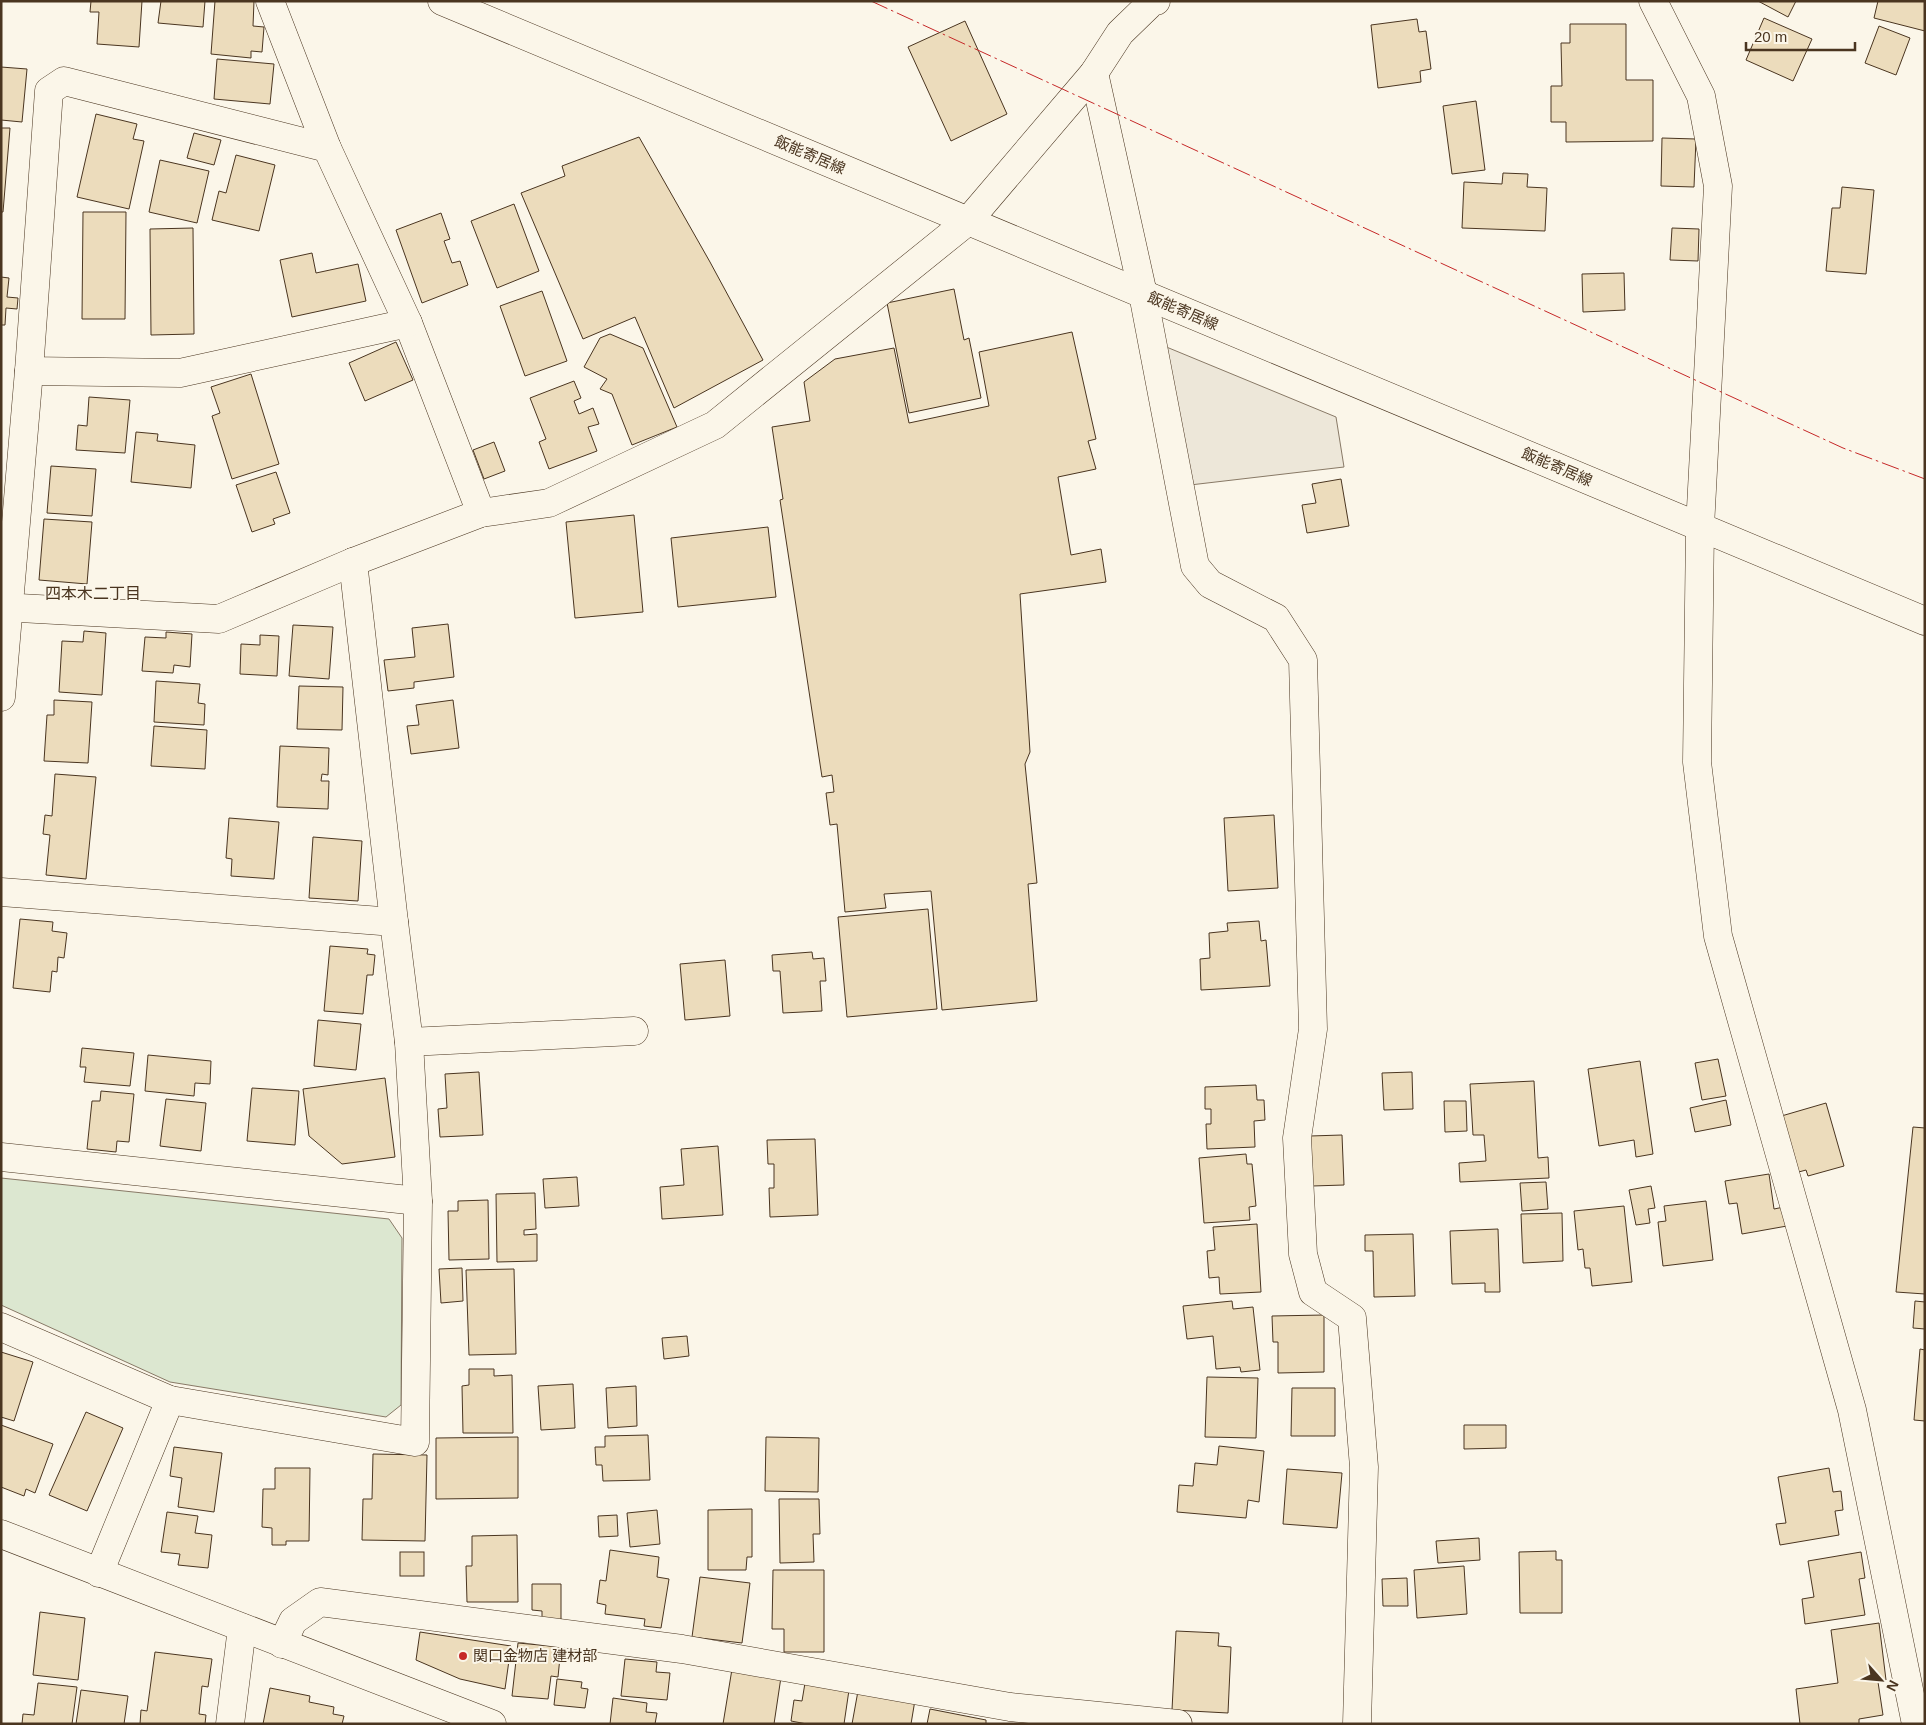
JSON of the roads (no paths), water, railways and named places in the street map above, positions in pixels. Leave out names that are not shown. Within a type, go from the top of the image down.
[{"type":"street","points":[[270,1],[327,148],[408,323],[481,513]]},
{"type":"street","name":"飯能寄居線","points":[[442,1],[1925,620]]},
{"type":"street","points":[[5,607],[219,620],[354,562],[481,513],[549,503],[715,426],[968,221],[1094,73],[1120,33],[1152,2],[1156,1]]},
{"type":"street","points":[[1653,1],[1701,96],[1718,186],[1700,527],[1698,762],[1718,936],[1852,1410],[1916,1724]]},
{"type":"street","points":[[1094,73],[1143,294],[1195,566],[1210,584],[1276,618],[1303,660],[1313,1029],[1297,1138],[1303,1254],[1314,1292],[1352,1318],[1364,1467],[1357,1724]]},
{"type":"street","points":[[1,697],[5,607],[29,371],[50,91],[64,81],[327,148]]},
{"type":"street","points":[[29,371],[180,373],[408,323]]},
{"type":"street","points":[[1,1327],[170,1400],[415,1442],[418,1201],[409,1042],[354,562]]},
{"type":"street","points":[[1,892],[394,922]]},
{"type":"street","points":[[409,1042],[634,1030]]},
{"type":"street","points":[[1,1157],[418,1201]]},
{"type":"street","points":[[99,1573],[170,1400]]},
{"type":"street","points":[[1,1534],[492,1724]]},
{"type":"street","points":[[282,1644],[293,1620],[320,1602],[682,1649],[1010,1707],[1178,1724]]},
{"type":"street","points":[[230,1724],[242,1628]]},
{"type":"place","name":"関口金物店 建材部","points":[[463,1656]]},
{"type":"district","name":"四本木二丁目","points":[[93,593]]}]
